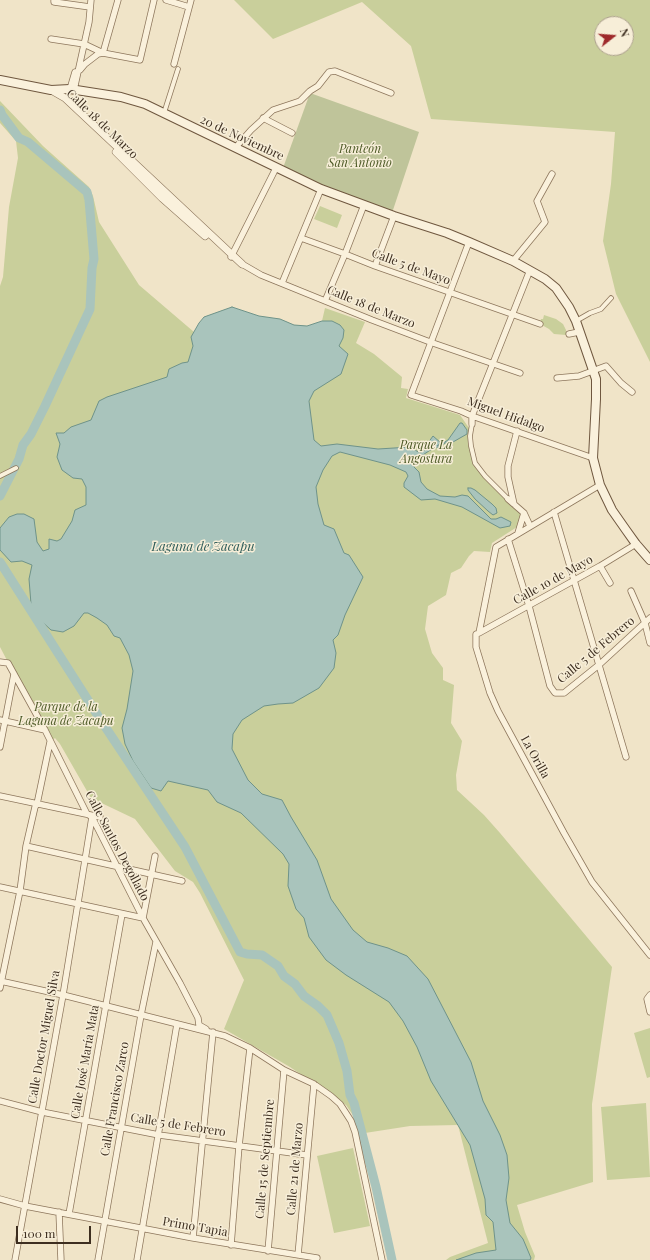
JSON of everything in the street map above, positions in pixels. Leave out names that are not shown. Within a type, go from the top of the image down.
[{"type":"main road","name":"20 de Noviembre","points":[[0,80],[51,90],[72,90],[121,97],[145,104],[321,189],[394,216],[447,233],[530,270],[545,279],[556,288],[569,307],[576,321],[594,371],[596,379],[596,399],[592,458]]},
{"type":"main road","points":[[592,458],[600,485],[612,510],[636,544],[650,560]]},
{"type":"street","points":[[54,0],[54,2],[90,7]]},
{"type":"street","points":[[72,90],[89,22],[91,0]]},
{"type":"street","points":[[103,53],[118,0]]},
{"type":"street","points":[[51,39],[84,44],[103,53],[140,60],[154,0]]},
{"type":"street","points":[[166,0],[189,7]]},
{"type":"street","points":[[164,114],[176,67],[190,0]]},
{"type":"street","points":[[72,90],[79,71],[84,44]]},
{"type":"street","points":[[79,71],[85,64],[98,54],[103,53]]},
{"type":"street","points":[[236,148],[263,118],[273,110],[300,100],[318,86],[329,72],[335,71],[391,94]]},
{"type":"street","name":"Calle 18 de Marzo","points":[[51,90],[65,98],[242,264],[261,275],[430,342],[493,365],[520,373]]},
{"type":"street","points":[[263,118],[292,133]]},
{"type":"street","points":[[232,256],[276,168]]},
{"type":"street","points":[[512,262],[545,222],[537,201],[552,174]]},
{"type":"street","points":[[282,283],[321,189]]},
{"type":"street","points":[[325,300],[364,205]]},
{"type":"street","points":[[375,266],[394,216]]},
{"type":"street","name":"Calle 5 de Mayo","points":[[301,238],[512,316],[540,324]]},
{"type":"street","points":[[430,342],[469,242]]},
{"type":"street","points":[[530,270],[472,416],[470,436],[475,463],[485,476],[524,514],[530,526]]},
{"type":"street","points":[[576,321],[590,312],[601,309],[610,298]]},
{"type":"street","points":[[569,334],[579,332]]},
{"type":"street","name":"Miguel Hidalgo","points":[[430,342],[411,395],[461,411],[592,458]]},
{"type":"street","points":[[557,378],[579,376],[606,366],[621,383],[632,392]]},
{"type":"street","points":[[514,504],[508,477],[508,466],[517,431]]},
{"type":"street","points":[[0,476],[14,469]]},
{"type":"street","points":[[529,606],[508,539],[600,485]]},
{"type":"street","points":[[554,512],[600,664],[626,757]]},
{"type":"street","points":[[518,533],[524,514]]},
{"type":"street","name":"La Orilla","points":[[508,539],[496,547],[479,633],[476,634],[476,647],[490,693],[516,747],[592,882],[650,954]]},
{"type":"street","name":"Calle 1o de Mayo","points":[[479,633],[600,566],[636,544]]},
{"type":"street","points":[[600,566],[610,583]]},
{"type":"street","points":[[631,591],[645,623],[650,643]]},
{"type":"street","name":"Calle 5 de Febrero","points":[[529,606],[550,686],[555,693],[564,693],[600,664],[650,618]]},
{"type":"street","name":"Calle Santos Degollado","points":[[0,662],[8,664],[45,730],[50,742],[118,866],[143,918],[180,983],[198,1018],[200,1025]]},
{"type":"street","points":[[0,747],[2,721],[14,674]]},
{"type":"street","points":[[2,721],[45,730]]},
{"type":"street","points":[[50,742],[37,804],[26,846],[20,891],[0,984],[63,996],[225,1036],[250,1048],[284,1070],[314,1084],[331,1096],[340,1104],[350,1120],[355,1132],[382,1260]]},
{"type":"street","points":[[0,796],[100,817]]},
{"type":"street","name":"Calle Doctor Miguel Silva","points":[[15,1260],[63,996],[77,904],[86,858],[90,815]]},
{"type":"street","points":[[26,846],[86,858],[182,881]]},
{"type":"street","points":[[0,887],[143,918],[155,856]]},
{"type":"street","name":"Calle José María Mata","points":[[69,1214],[122,914]]},
{"type":"street","name":"Calle Francisco Zarco","points":[[98,1260],[141,1015],[156,942]]},
{"type":"street","points":[[650,995],[647,999],[650,1012]]},
{"type":"street","points":[[137,1260],[177,1024]]},
{"type":"street","points":[[193,1028],[200,1025],[213,1032]]},
{"type":"street","points":[[194,1238],[213,1032]]},
{"type":"street","points":[[231,1245],[239,1146],[250,1048]]},
{"type":"street","name":"Calle 15 de Septiembre","points":[[268,1251],[284,1070]]},
{"type":"street","name":"Calle 21 de Marzo","points":[[298,1255],[314,1084]]},
{"type":"street","name":"Calle 5 de Febrero","points":[[0,1101],[42,1112],[159,1135],[307,1155]]},
{"type":"street","name":"Primo Tapia","points":[[0,1199],[25,1206],[231,1245],[317,1258]]},
{"type":"street","points":[[60,1212],[61,1260]]},
{"type":"green space","points":[[234,0],[650,0],[650,362],[616,294],[603,241],[611,184],[615,132],[431,119],[411,46],[362,2],[273,39]]},
{"type":"green space","name":"Panteón San Antonio","points":[[310,93],[419,132],[392,213],[344,195],[283,168]]},
{"type":"green space","points":[[0,101],[43,146],[89,187],[93,196],[99,222],[139,285],[194,332],[204,317],[232,307],[259,316],[280,319],[294,325],[307,326],[322,321],[325,308],[365,322],[356,343],[374,354],[402,377],[401,388],[408,389],[406,398],[460,415],[469,428],[475,463],[522,512],[517,527],[492,543],[490,552],[474,551],[461,568],[451,573],[446,595],[428,606],[425,629],[432,653],[443,668],[443,680],[454,685],[451,723],[462,741],[456,775],[457,790],[484,815],[500,833],[612,967],[592,1104],[593,1182],[517,1205],[525,1232],[535,1256],[534,1260],[446,1260],[450,1257],[488,1243],[458,1125],[410,1126],[365,1133],[346,1105],[290,1067],[224,1029],[244,980],[200,893],[193,882],[175,871],[135,819],[91,798],[60,744],[55,738],[50,742],[0,647],[0,286],[3,277],[9,207],[18,158],[16,141],[0,123]]},
{"type":"green space","points":[[320,206],[342,215],[337,228],[314,219]]},
{"type":"green space","points":[[544,315],[556,319],[563,324],[566,330],[566,335],[554,334],[540,324]]},
{"type":"green space","points":[[650,1028],[650,1077],[647,1078],[634,1033]]},
{"type":"green space","points":[[646,1103],[650,1177],[607,1180],[601,1107]]},
{"type":"green space","points":[[353,1148],[370,1226],[334,1233],[317,1156]]},
{"type":"water","name":"Laguna de Zacapu","points":[[232,307],[259,316],[280,319],[294,325],[307,326],[322,321],[332,321],[340,325],[344,330],[343,338],[339,346],[348,354],[341,374],[314,391],[309,401],[314,440],[321,446],[337,444],[378,449],[410,447],[420,453],[426,449],[433,436],[441,443],[438,446],[448,440],[460,423],[462,423],[467,430],[467,434],[453,442],[447,442],[432,449],[415,460],[414,467],[419,472],[421,482],[427,489],[440,496],[468,496],[491,519],[501,517],[511,522],[510,526],[500,528],[462,507],[435,499],[421,500],[404,487],[404,483],[408,476],[406,472],[390,465],[340,452],[332,456],[323,470],[316,487],[318,504],[324,525],[334,529],[344,553],[349,555],[363,577],[345,615],[338,635],[333,640],[336,653],[334,668],[319,688],[293,703],[264,706],[242,720],[233,734],[232,749],[248,780],[262,794],[282,800],[317,860],[331,899],[353,930],[367,942],[388,948],[407,956],[428,979],[471,1062],[483,1101],[500,1135],[507,1155],[509,1178],[506,1200],[510,1223],[523,1239],[531,1258],[530,1260],[456,1260],[476,1253],[496,1250],[493,1222],[486,1215],[485,1199],[470,1145],[431,1081],[417,1047],[403,1021],[389,1002],[346,975],[326,960],[309,937],[304,918],[296,909],[288,886],[289,864],[283,854],[241,813],[217,802],[208,790],[168,781],[161,791],[151,788],[133,761],[125,744],[122,728],[127,709],[133,671],[129,655],[120,638],[114,636],[107,625],[88,613],[84,613],[74,626],[63,632],[51,630],[39,619],[31,604],[29,579],[32,565],[22,561],[11,562],[0,550],[0,528],[9,517],[17,514],[24,514],[34,519],[37,542],[43,551],[49,549],[49,539],[57,541],[61,539],[72,521],[75,510],[86,505],[86,487],[82,479],[73,478],[62,470],[57,457],[60,444],[56,433],[64,433],[71,427],[91,420],[99,401],[167,377],[169,369],[188,362],[193,346],[191,337],[199,323],[204,317]]},
{"type":"water","points":[[468,488],[475,490],[492,504],[496,508],[497,513],[493,515],[488,511],[475,499]]},
{"type":"waterway","points":[[0,110],[19,138],[28,142],[87,192],[94,259],[92,268],[90,309],[45,406],[31,434],[23,445],[19,459],[0,496]]},
{"type":"waterway","points":[[0,562],[100,719],[185,847],[240,952],[262,955],[278,966],[284,976],[295,984],[304,996],[318,1006],[327,1015],[339,1043],[347,1071],[350,1095],[354,1103],[376,1187],[392,1260]]},
{"type":"park label","name":"Parque La Angostura","points":[[426,452]]},
{"type":"park label","name":"Parque de la Laguna de Zacapu","points":[[66,714]]}]
